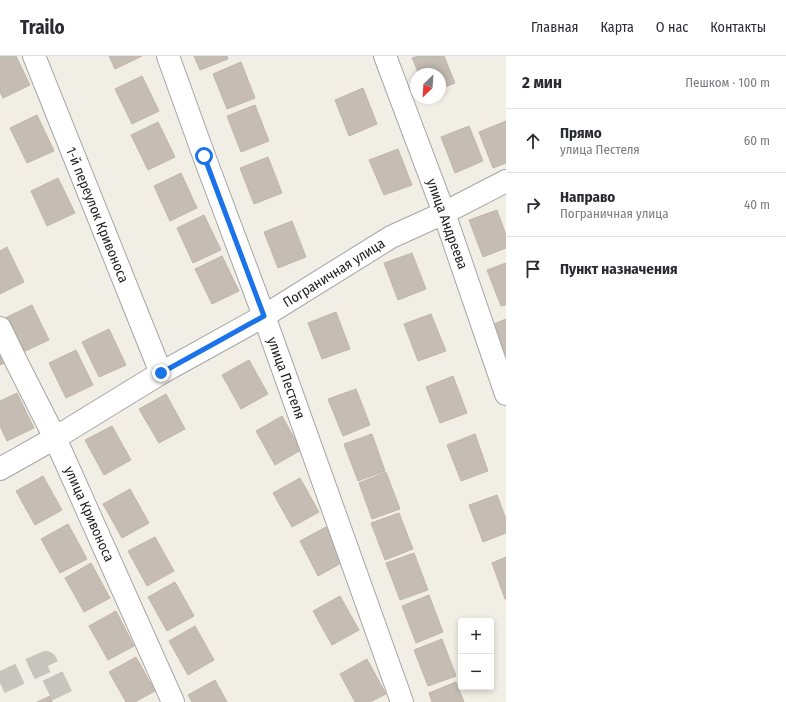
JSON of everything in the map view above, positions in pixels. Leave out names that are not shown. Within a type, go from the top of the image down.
[{"type":"street","name":"1-й переулок Кривоноса","points":[[34,56],[161,373]]},
{"type":"street","name":"улица Пестеля","points":[[168,56],[264,316],[402,702]]},
{"type":"street","name":"улица Андреева","points":[[385,56],[444,214],[506,394]]},
{"type":"street","name":"Пограничная улица","points":[[0,469],[55,438],[161,373],[264,316],[391,238],[444,214],[506,181]]},
{"type":"street","name":"улица Кривоноса","points":[[0,328],[8,367],[55,438],[173,702]]},
{"type":"building","points":[[0,56],[16,56],[30,85],[3,98],[0,92]]},
{"type":"building","points":[[109,56],[142,56],[115,69]]},
{"type":"building","points":[[194,56],[227,56],[228,59],[200,70]]},
{"type":"building","points":[[418,56],[444,56],[455,83],[446,87],[446,68],[416,68],[412,58]]},
{"type":"building","points":[[241,62],[255,98],[227,109],[213,74]]},
{"type":"building","points":[[142,76],[159,111],[132,124],[115,89]]},
{"type":"building","points":[[363,88],[377,124],[349,136],[335,100]]},
{"type":"building","points":[[255,105],[269,141],[241,152],[227,116]]},
{"type":"building","points":[[37,115],[54,151],[27,163],[10,128]]},
{"type":"building","points":[[506,121],[506,163],[493,168],[479,132]]},
{"type":"building","points":[[158,122],[175,157],[148,170],[131,135]]},
{"type":"building","points":[[469,126],[483,161],[455,173],[441,137]]},
{"type":"building","points":[[398,149],[412,185],[384,195],[369,160]]},
{"type":"building","points":[[268,157],[282,193],[254,204],[240,168]]},
{"type":"building","points":[[181,173],[197,208],[170,221],[154,186]]},
{"type":"building","points":[[58,178],[75,213],[47,226],[31,191]]},
{"type":"building","points":[[497,210],[506,235],[506,248],[483,257],[469,220]]},
{"type":"building","points":[[204,215],[221,250],[193,263],[177,228]]},
{"type":"building","points":[[292,221],[306,257],[278,268],[264,232]]},
{"type":"building","points":[[7,247],[24,282],[0,294],[0,251]]},
{"type":"building","points":[[412,253],[426,289],[398,300],[384,263]]},
{"type":"building","points":[[222,256],[239,291],[212,304],[195,269]]},
{"type":"building","points":[[506,263],[506,305],[501,306],[487,270]]},
{"type":"building","points":[[32,305],[49,340],[21,353],[5,318]]},
{"type":"building","points":[[336,312],[350,349],[322,359],[308,323]]},
{"type":"building","points":[[431,314],[446,351],[418,361],[404,324]]},
{"type":"building","points":[[506,319],[506,356],[494,324]]},
{"type":"building","points":[[109,329],[126,365],[99,377],[82,342]]},
{"type":"building","points":[[0,350],[6,362],[0,365]]},
{"type":"building","points":[[76,350],[93,385],[66,398],[49,363]]},
{"type":"building","points":[[249,360],[268,394],[241,409],[222,375]]},
{"type":"building","points":[[453,376],[467,413],[440,423],[426,387]]},
{"type":"building","points":[[356,389],[370,425],[343,436],[328,399]]},
{"type":"building","points":[[17,393],[34,428],[7,441],[0,426],[0,401]]},
{"type":"building","points":[[166,394],[185,429],[159,443],[139,409]]},
{"type":"building","points":[[282,416],[301,450],[275,465],[256,431]]},
{"type":"building","points":[[112,426],[131,460],[104,475],[85,440]]},
{"type":"building","points":[[372,434],[385,471],[358,481],[344,444]]},
{"type":"building","points":[[475,434],[488,471],[461,481],[447,445]]},
{"type":"building","points":[[386,472],[400,509],[372,519],[359,483]]},
{"type":"building","points":[[43,476],[62,510],[35,525],[16,491]]},
{"type":"building","points":[[300,478],[319,512],[292,527],[273,493]]},
{"type":"building","points":[[130,489],[149,523],[122,538],[103,504]]},
{"type":"building","points":[[497,495],[506,519],[506,533],[483,542],[469,505]]},
{"type":"building","points":[[399,513],[413,549],[385,560],[371,523]]},
{"type":"building","points":[[68,524],[87,559],[60,573],[41,539]]},
{"type":"building","points":[[326,527],[345,561],[318,576],[300,541]]},
{"type":"building","points":[[155,537],[174,571],[147,586],[128,551]]},
{"type":"building","points":[[414,553],[428,590],[400,600],[386,563]]},
{"type":"building","points":[[506,557],[506,599],[505,599],[492,563]]},
{"type":"building","points":[[91,563],[110,598],[84,612],[65,578]]},
{"type":"building","points":[[175,582],[194,616],[167,631],[148,597]]},
{"type":"building","points":[[429,595],[443,632],[416,643],[402,606]]},
{"type":"building","points":[[340,596],[359,630],[332,645],[313,611]]},
{"type":"building","points":[[116,611],[134,646],[108,660],[89,626]]},
{"type":"building","points":[[195,626],[214,660],[188,675],[169,641]]},
{"type":"building","points":[[442,639],[456,676],[428,686],[414,650]]},
{"type":"building","points":[[136,657],[155,691],[135,702],[126,702],[109,672]]},
{"type":"building","points":[[367,659],[386,694],[370,702],[355,702],[340,674]]},
{"type":"building","points":[[215,680],[227,702],[192,702],[188,695]]},
{"type":"building","points":[[456,682],[464,702],[432,702],[429,693]]},
{"type":"building","points":[[50,696],[52,702],[37,702]]},
{"type":"tunnel","points":[[0,683],[46,662],[65,702]]},
{"type":"route","points":[[161,373],[264,316],[204,156]]}]
